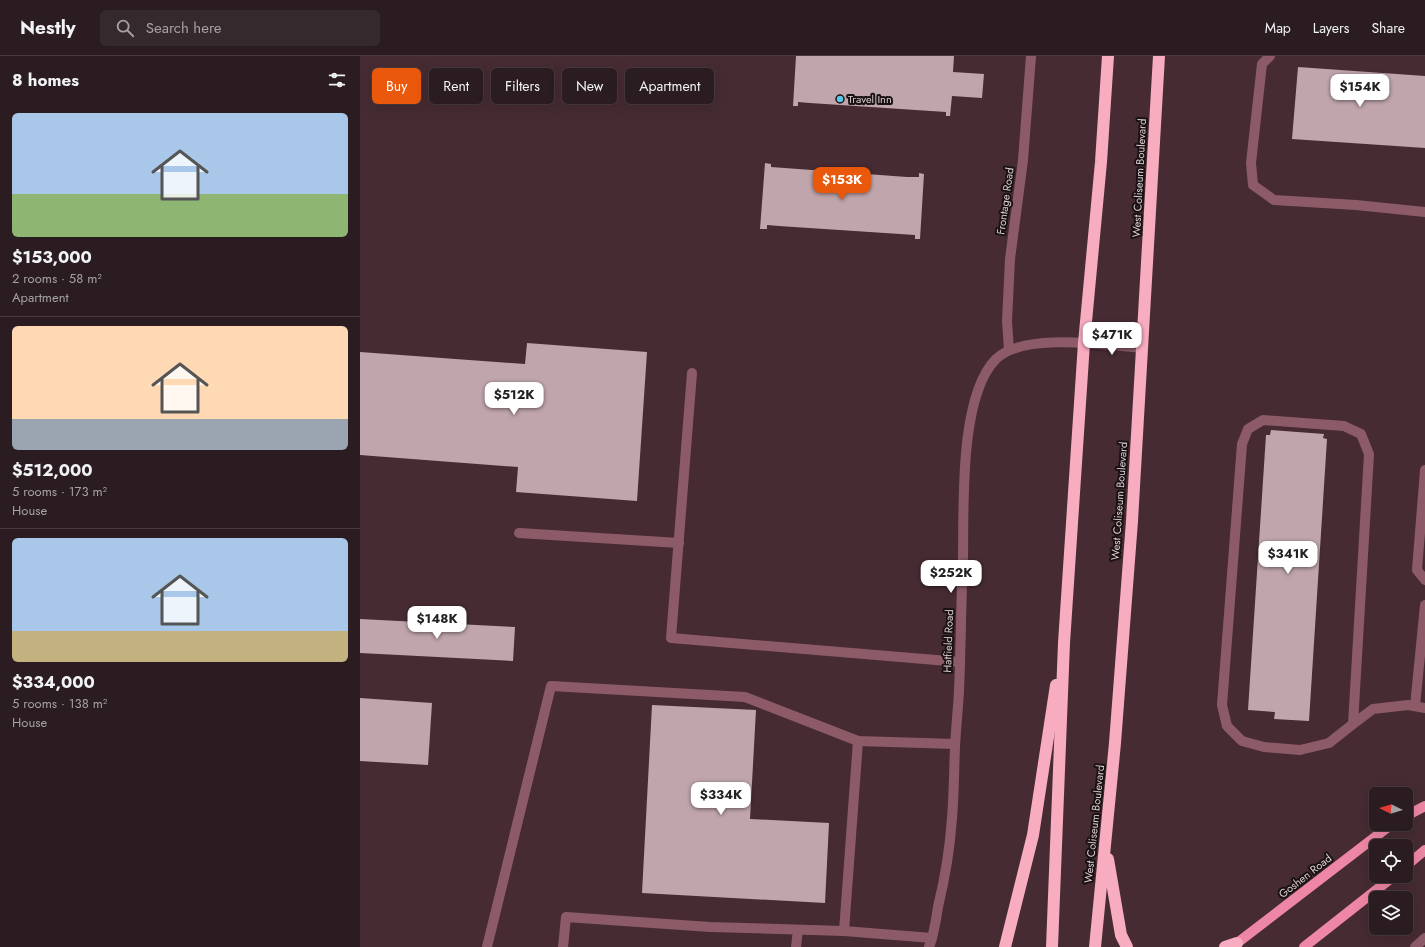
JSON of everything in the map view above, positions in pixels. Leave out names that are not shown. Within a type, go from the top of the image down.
[{"type":"highway","points":[[1052,947],[1064,643],[1084,343],[1102,162],[1108,56]]},
{"type":"highway","name":"West Coliseum Boulevard","points":[[1095,947],[1116,728],[1132,521],[1159,56]]},
{"type":"highway","points":[[1005,947],[1033,835],[1050,720],[1064,643]]},
{"type":"highway","points":[[1105,840],[1120,935],[1127,947]]},
{"type":"highway","points":[[1225,947],[1235,945]]},
{"type":"main road","points":[[1413,812],[1425,806]]},
{"type":"main road","name":"Goshen Road","points":[[1235,945],[1383,831]]},
{"type":"main road","points":[[1413,860],[1425,850]]},
{"type":"main road","points":[[1304,947],[1385,883]]},
{"type":"street","name":"Frontage Road","points":[[1009,350],[1007,321],[1010,259],[1023,160],[1031,56]]},
{"type":"street","points":[[1270,56],[1262,64],[1251,163],[1252,185],[1274,200],[1356,205],[1425,212]]},
{"type":"street","name":"Hatfield Road","points":[[930,942],[945,875],[951,825],[960,662],[965,484],[969,423],[973,406],[986,373],[996,360],[1009,350],[1039,343],[1084,343],[1142,348]]},
{"type":"street","points":[[692,372],[671,638],[960,662]]},
{"type":"street","points":[[1353,724],[1369,454],[1360,434],[1344,426],[1262,420],[1248,429],[1242,444],[1222,705],[1227,726],[1242,741],[1264,747],[1300,750],[1329,743],[1373,709],[1408,705],[1420,707],[1425,605]]},
{"type":"street","points":[[1425,470],[1416,570],[1425,580]]},
{"type":"street","points":[[519,533],[679,543]]},
{"type":"street","points":[[486,947],[551,686],[745,697],[858,741],[955,744]]},
{"type":"street","points":[[844,931],[858,741]]},
{"type":"street","points":[[563,947],[566,917],[710,927],[844,931],[930,942]]},
{"type":"street","points":[[796,947],[798,930]]},
{"type":"street","points":[[1415,947],[1425,938]]},
{"type":"shaded area","points":[[360,56],[1425,56],[1425,947],[360,947]]},
{"type":"building","points":[[796,56],[954,56],[953,72],[984,74],[982,98],[952,96],[950,116],[946,116],[946,112],[798,102],[798,106],[793,106]]},
{"type":"building","points":[[1298,67],[1425,76],[1425,148],[1292,139]]},
{"type":"building","points":[[765,163],[771,164],[771,167],[907,177],[919,177],[919,173],[924,174],[920,239],[915,239],[915,235],[767,225],[767,229],[760,229]]},
{"type":"building","points":[[527,343],[647,352],[637,501],[516,492],[518,467],[360,455],[360,352],[525,364]]},
{"type":"building","points":[[1271,430],[1324,434],[1323,438],[1327,439],[1309,721],[1274,719],[1275,712],[1248,710],[1266,435],[1270,435]]},
{"type":"building","points":[[360,619],[515,627],[513,661],[360,653]]},
{"type":"building","points":[[360,698],[432,703],[428,765],[360,761]]},
{"type":"building","points":[[652,705],[756,710],[750,819],[829,823],[825,903],[642,893]]},
{"type":"place","name":"Travel Inn","points":[[840,99]]}]
